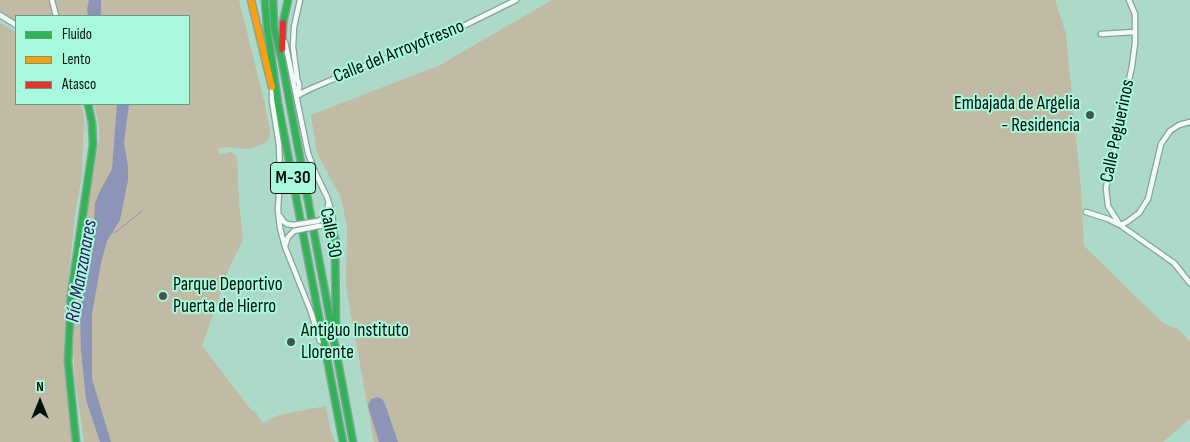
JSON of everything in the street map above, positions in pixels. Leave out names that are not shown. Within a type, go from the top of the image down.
[{"type":"main road","points":[[251,0],[272,87],[278,103]]},
{"type":"main road","name":"Calle 30","points":[[265,0],[278,103],[343,442]]},
{"type":"main road","name":"Calle 30","points":[[273,0],[274,27],[354,442]]},
{"type":"main road","points":[[282,61],[283,23],[288,0]]},
{"type":"main road","points":[[76,442],[68,362],[71,295],[94,145],[88,105]]},
{"type":"main road","points":[[335,238],[336,325],[343,368],[342,386]]},
{"type":"main road","points":[[320,341],[326,358]]},
{"type":"street","points":[[52,0],[56,15]]},
{"type":"street","points":[[298,104],[299,91],[293,47],[294,27],[300,0]]},
{"type":"street","name":"Calle del Arroyofresno","points":[[299,91],[310,89],[369,64],[437,39],[516,0]]},
{"type":"street","name":"Calle Peguerinos","points":[[1129,0],[1135,14],[1135,43],[1132,66],[1106,188],[1108,206],[1120,225],[1174,263],[1190,283]]},
{"type":"street","points":[[0,15],[15,24]]},
{"type":"street","points":[[283,23],[286,50],[308,153],[314,172],[327,197],[332,214],[335,238]]},
{"type":"street","points":[[1101,34],[1135,32]]},
{"type":"street","points":[[286,50],[297,77]]},
{"type":"street","points":[[272,87],[280,162],[278,210],[280,228],[285,247],[311,312],[320,341]]},
{"type":"street","points":[[1086,212],[1120,225],[1139,213],[1148,200],[1161,144],[1170,131],[1179,125],[1190,122]]},
{"type":"street","points":[[278,210],[280,217],[287,224],[293,225],[318,221],[324,218],[328,212],[327,197]]},
{"type":"street","points":[[285,247],[288,237],[294,231],[320,226],[326,226],[331,230],[335,238]]},
{"type":"shaded area","points":[[0,0],[239,0],[265,105],[270,136],[265,143],[252,148],[229,147],[218,149],[219,154],[232,152],[237,157],[243,240],[230,266],[202,346],[263,423],[279,415],[326,406],[335,442],[84,442],[73,353],[76,294],[84,226],[99,141],[99,125],[94,105],[190,105],[190,15],[15,15],[15,20],[0,11]]},
{"type":"shaded area","points":[[552,0],[1055,0],[1066,34],[1081,190],[1084,246],[1163,323],[1178,329],[1190,342],[1190,419],[1163,442],[374,442],[346,287],[347,226],[341,198],[317,153],[311,115],[440,65]]},
{"type":"shaded area","points":[[0,23],[15,31],[15,105],[81,105],[84,118],[82,175],[75,213],[65,317],[64,366],[72,442],[0,442]]},
{"type":"water","points":[[89,0],[101,0],[101,15],[88,15]]},
{"type":"water","points":[[117,105],[129,105],[124,142],[128,180],[120,220],[107,241],[101,263],[92,314],[92,379],[111,442],[100,442],[86,400],[81,350],[80,314],[94,228],[95,203],[112,169]]},
{"type":"water","points":[[378,397],[385,404],[398,442],[379,442],[368,406],[371,399]]},
{"type":"waterway","points":[[113,233],[142,211]]},
{"type":"traffic: fast","points":[[265,0],[278,103],[343,442]]},
{"type":"traffic: fast","points":[[273,0],[274,27],[282,61],[353,442]]},
{"type":"traffic: fast","points":[[283,23],[288,0]]},
{"type":"traffic: fast","points":[[76,442],[68,362],[71,295],[93,145],[92,123],[88,105]]},
{"type":"traffic: fast","points":[[335,238],[336,329]]},
{"type":"traffic: slow","points":[[251,0],[272,87]]},
{"type":"traffic: jam","points":[[282,49],[283,23]]},
{"type":"place","name":"Embajada de Argelia - Residencia","points":[[1090,115]]},
{"type":"place","name":"Parque Deportivo Puerta de Hierro","points":[[163,296]]},
{"type":"place","name":"Antiguo Instituto Llorente","points":[[291,342]]},
{"type":"water label","name":"Río Manzanares","points":[[82,271]]}]
